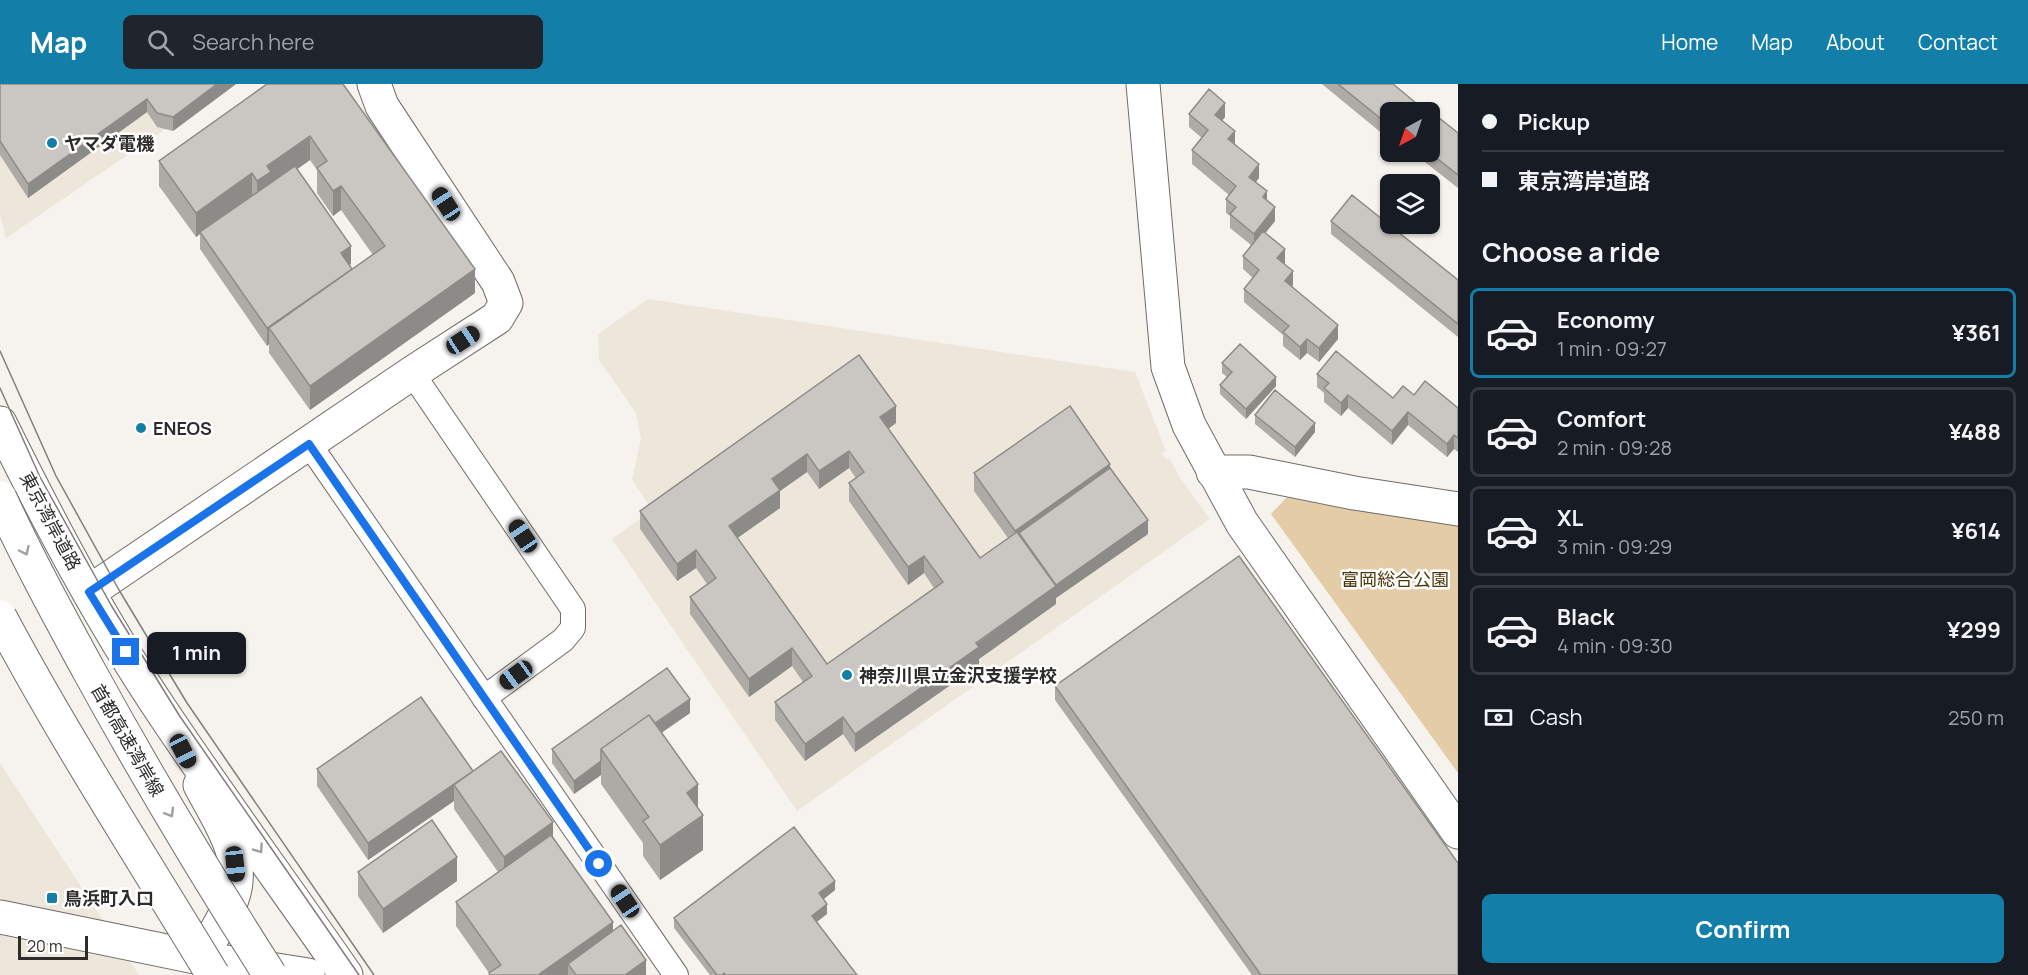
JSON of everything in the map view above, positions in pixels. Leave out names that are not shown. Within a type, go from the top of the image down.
[{"type":"main road","points":[[89,592],[497,318],[506,303],[498,282],[382,106],[374,84]]},
{"type":"main road","points":[[1143,84],[1168,367],[1189,425],[1242,523],[1458,832]]},
{"type":"main road","name":"東京湾岸道路","points":[[0,423],[39,501],[89,592],[162,712],[345,975]]},
{"type":"main road","points":[[1213,472],[1249,472],[1354,493],[1458,509]]},
{"type":"main road","name":"首都高速湾岸線","points":[[0,498],[28,559],[132,749],[270,975]]},
{"type":"main road","points":[[0,616],[91,775],[208,969]]},
{"type":"main road","points":[[0,624],[208,969]]},
{"type":"main road","points":[[162,712],[223,830],[235,864],[237,878],[234,893],[208,969]]},
{"type":"main road","points":[[0,917],[208,969],[308,975]]},
{"type":"street","points":[[412,373],[573,609],[573,628],[563,640],[484,698]]},
{"type":"street","points":[[309,444],[676,975]]},
{"type":"shaded area","name":"ヤマダ電機","points":[[0,84],[231,84],[6,238],[0,214]]},
{"type":"shaded area","name":"神奈川県立金沢支援学校","points":[[648,299],[1135,372],[1166,451],[1162,453],[1166,460],[1169,458],[1210,519],[797,811],[612,539],[652,510],[632,479],[641,439],[636,413],[599,360],[598,334]]},
{"type":"shaded area","points":[[0,763],[139,975],[0,975]]},
{"type":"green space","name":"富岡総合公園","points":[[1287,497],[1458,523],[1458,773],[1271,514]]},
{"type":"building","name":"ヤマダ電機","points":[[0,84],[217,84],[173,117],[157,113],[147,99],[28,184],[0,141]]},
{"type":"building","points":[[267,84],[343,84],[475,269],[310,386],[269,328],[385,246],[341,186],[333,191],[317,168],[327,161],[310,136],[267,166],[271,172],[257,181],[252,173],[196,213],[159,161]]},
{"type":"building","points":[[1338,84],[1393,84],[1415,102],[1380,102],[1380,118]]},
{"type":"building","points":[[1209,89],[1225,103],[1215,115],[1235,131],[1228,139],[1259,164],[1249,177],[1267,191],[1263,197],[1275,207],[1254,234],[1230,214],[1236,207],[1226,199],[1236,186],[1192,150],[1208,130],[1189,114]]},
{"type":"building","points":[[1440,119],[1458,133],[1458,175],[1440,161]]},
{"type":"building","points":[[295,166],[351,246],[341,253],[352,269],[267,328],[200,232]]},
{"type":"building","points":[[1352,195],[1380,217],[1380,234],[1401,234],[1458,280],[1458,324],[1331,221]]},
{"type":"building","points":[[1263,231],[1285,249],[1277,258],[1293,271],[1285,281],[1338,325],[1319,348],[1307,339],[1300,347],[1283,332],[1289,326],[1244,289],[1259,270],[1243,256]]},
{"type":"building","points":[[1240,344],[1276,377],[1246,409],[1220,385],[1232,372],[1222,363]]},
{"type":"building","points":[[1336,351],[1393,398],[1403,386],[1414,395],[1425,381],[1458,408],[1458,438],[1454,435],[1447,444],[1408,412],[1392,431],[1348,395],[1341,403],[1324,388],[1329,383],[1317,374]]},
{"type":"building","points":[[859,355],[896,406],[880,417],[980,558],[1017,532],[1056,586],[976,643],[979,647],[855,734],[843,717],[805,744],[775,702],[812,676],[792,648],[749,679],[690,597],[716,578],[696,550],[677,564],[640,511]],"holes":[[[849,451],[864,472],[849,483],[908,567],[924,556],[943,582],[827,664],[729,526],[780,490],[772,479],[807,454],[819,471]]]},
{"type":"building","points":[[1275,390],[1315,423],[1295,447],[1255,415]]},
{"type":"building","points":[[1070,406],[1110,464],[1015,531],[974,473]]},
{"type":"building","points":[[1110,468],[1148,520],[1056,585],[1019,533]]},
{"type":"building","points":[[1239,556],[1458,863],[1458,975],[1261,975],[1055,686]]},
{"type":"building","points":[[667,668],[690,699],[655,723],[649,715],[601,749],[601,761],[574,781],[552,749]]},
{"type":"building","points":[[421,697],[473,771],[368,843],[317,769]]},
{"type":"building","points":[[649,715],[698,784],[687,793],[703,815],[660,845],[643,821],[649,817],[601,749]]},
{"type":"building","points":[[501,751],[553,822],[504,857],[454,785]]},
{"type":"building","points":[[432,820],[457,857],[383,909],[358,872]]},
{"type":"building","points":[[794,827],[835,881],[819,893],[827,904],[812,916],[857,975],[726,975],[724,973],[717,975],[674,918]]},
{"type":"building","points":[[551,835],[613,922],[538,975],[490,975],[489,973],[501,965],[456,902]]},
{"type":"building","points":[[621,925],[646,960],[625,975],[576,975],[568,964]]},
{"type":"tram line","points":[[0,351],[56,476],[119,590],[187,703],[374,975]]},
{"type":"tram line","points":[[0,388],[40,477],[111,605],[179,715],[359,975]]},
{"type":"place","name":"ヤマダ電機","points":[[52,143]]},
{"type":"place","name":"ENEOS","points":[[141,428]]},
{"type":"place","name":"神奈川県立金沢支援学校","points":[[847,675]]},
{"type":"place","name":"鳥浜町入口","points":[[52,898]]},
{"type":"route","points":[[126,652],[89,592],[309,444],[599,864]]}]
